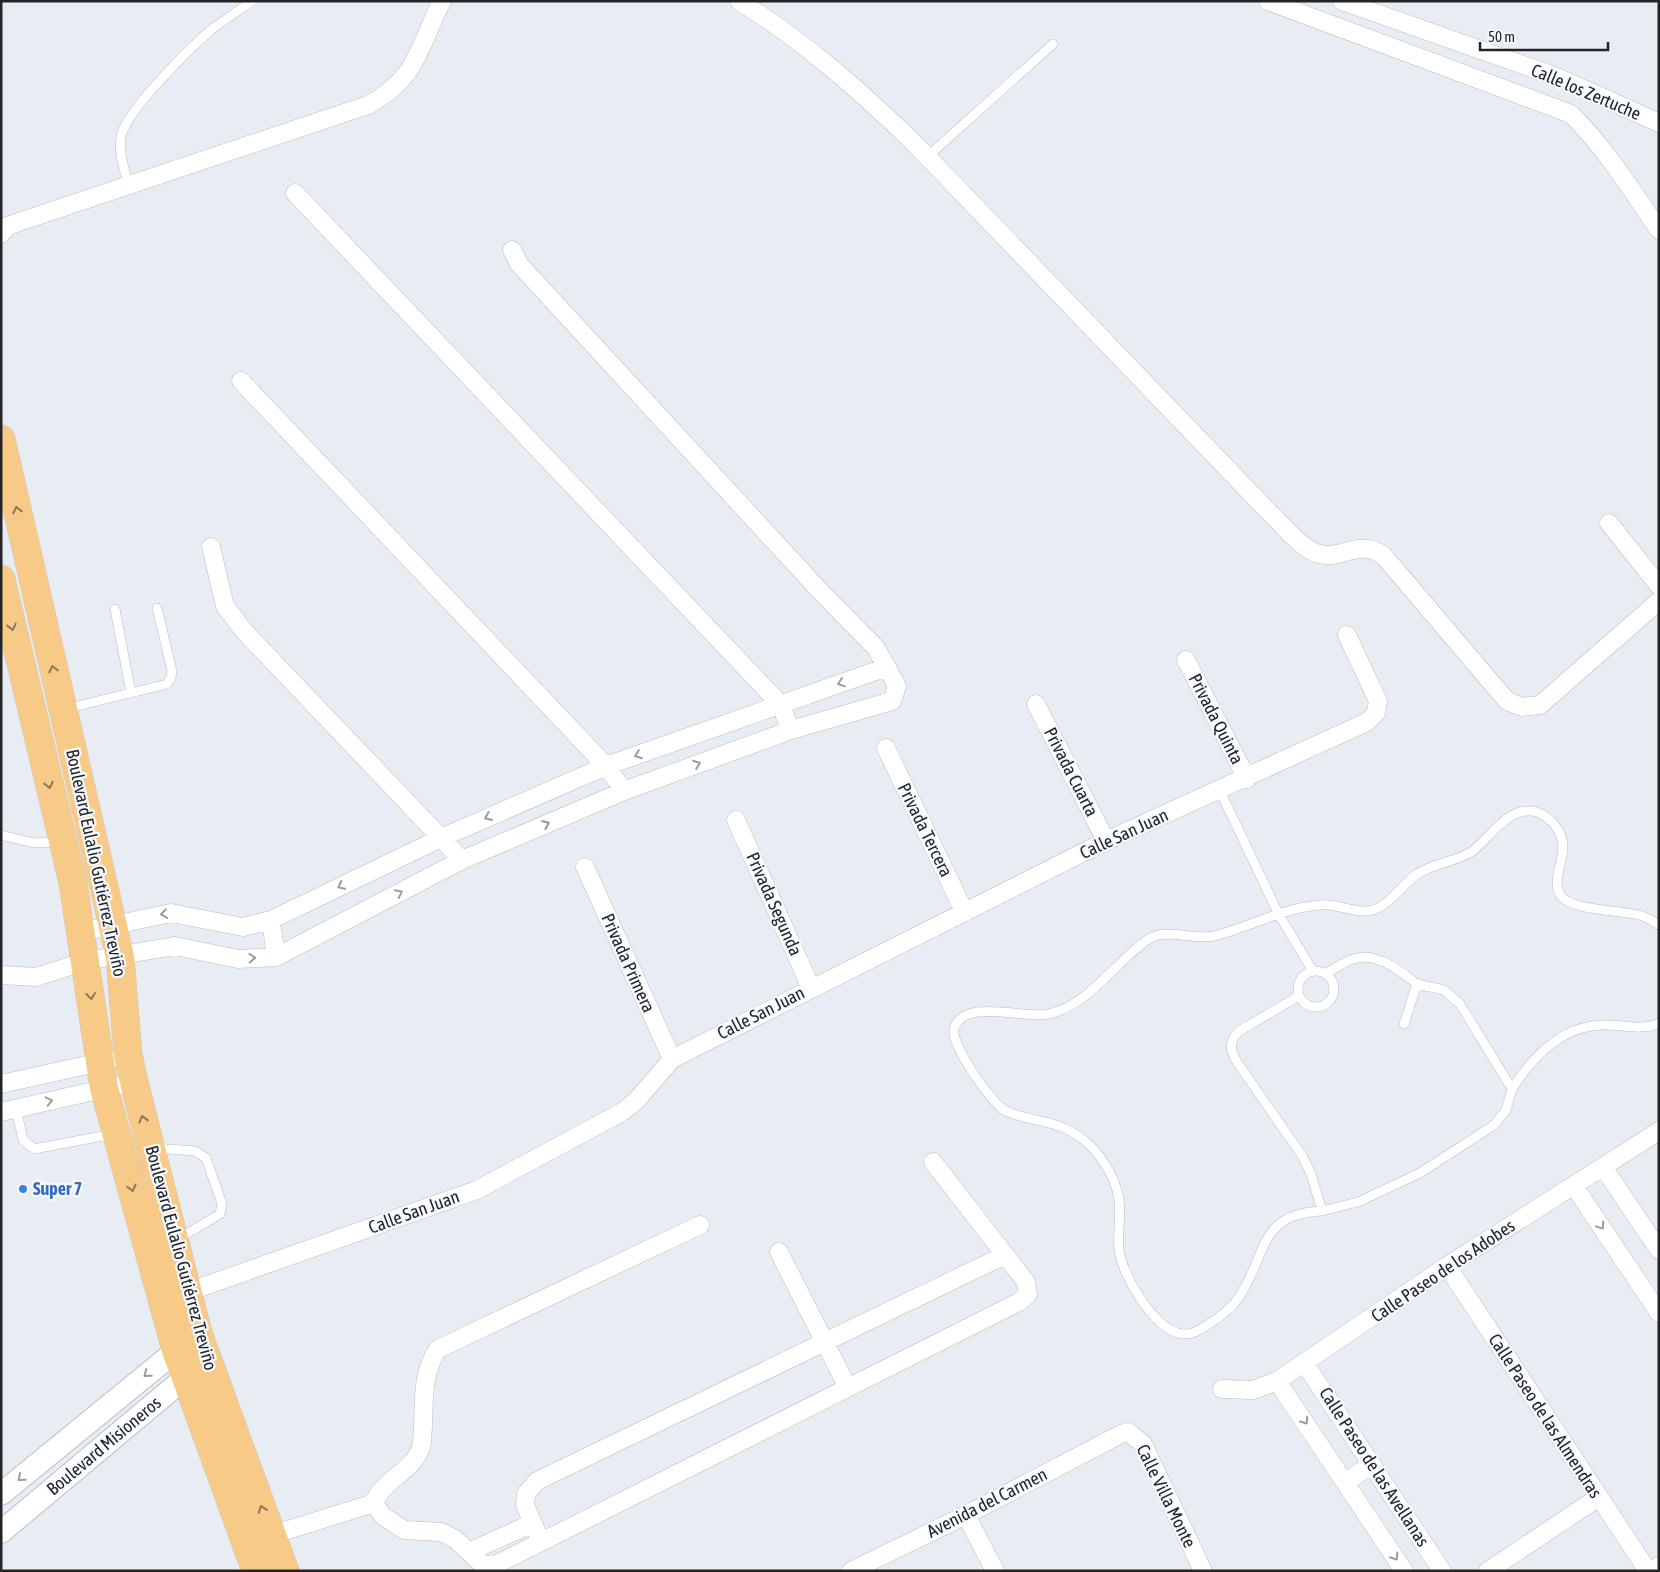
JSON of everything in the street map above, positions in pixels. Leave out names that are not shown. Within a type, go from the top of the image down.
[{"type":"main road","name":"Boulevard Eulalio Gutiérrez Treviño","points":[[1,439],[120,956],[128,1055],[134,1082],[198,1333],[285,1571]]},
{"type":"main road","name":"Boulevard Eulalio Gutiérrez Treviño","points":[[1,579],[63,841],[86,961],[102,1075],[117,1134],[176,1350],[256,1571]]},
{"type":"street","points":[[3,228],[352,112],[386,96],[402,82],[413,66],[442,1]]},
{"type":"street","points":[[739,1],[809,48],[857,88],[927,157],[1269,512],[1305,545],[1320,554],[1362,547],[1374,549],[1382,555],[1507,700],[1522,707],[1540,705],[1659,601]]},
{"type":"street","points":[[1268,1],[1571,114],[1592,136],[1615,165],[1659,230]]},
{"type":"street","name":"Calle los Zertuche","points":[[1342,1],[1557,77],[1659,123]]},
{"type":"street","points":[[295,193],[780,704],[790,730]]},
{"type":"street","points":[[1,975],[36,977],[86,961],[175,946],[238,958],[276,957],[462,860],[624,791],[790,730],[892,701],[897,686],[876,648],[820,591],[518,264],[512,250]]},
{"type":"street","points":[[241,381],[606,766],[624,791]]},
{"type":"street","points":[[1609,523],[1659,586]]},
{"type":"street","points":[[211,547],[225,606],[244,631],[462,860]]},
{"type":"street","name":"Calle San Juan","points":[[162,1301],[477,1190],[622,1112],[636,1101],[672,1059],[1106,841],[1247,779],[1367,722],[1376,712],[1378,701],[1347,635]]},
{"type":"street","name":"Privada Quinta","points":[[1186,660],[1247,779]]},
{"type":"street","points":[[81,932],[171,913],[243,927],[270,920],[441,838],[606,766],[887,667]]},
{"type":"street","name":"Privada Cuarta","points":[[1036,704],[1106,841]]},
{"type":"street","name":"Privada Tercera","points":[[886,748],[964,912]]},
{"type":"street","name":"Privada Segunda","points":[[736,820],[812,988]]},
{"type":"street","name":"Privada Primera","points":[[584,867],[672,1059]]},
{"type":"street","points":[[270,920],[276,957]]},
{"type":"street","points":[[9,1110],[102,1075],[128,1055]]},
{"type":"street","points":[[1,1084],[102,1075],[134,1082]]},
{"type":"street","name":"Calle Paseo de los Adobes","points":[[1222,1389],[1253,1390],[1277,1381],[1305,1364],[1447,1266],[1659,1131]]},
{"type":"street","points":[[374,1503],[383,1516],[404,1530],[441,1532],[471,1551],[483,1565],[497,1564],[1019,1302],[1028,1294],[1026,1282],[933,1162]]},
{"type":"street","points":[[1603,1168],[1659,1250]]},
{"type":"street","points":[[1574,1186],[1659,1313]]},
{"type":"street","points":[[374,1503],[378,1492],[415,1459],[422,1446],[425,1378],[429,1361],[438,1349],[700,1225]]},
{"type":"street","points":[[779,1252],[848,1388]]},
{"type":"street","points":[[541,1542],[525,1505],[526,1494],[537,1481],[1005,1255]]},
{"type":"street","name":"Calle Paseo de las Almendras","points":[[1447,1266],[1599,1497],[1652,1565]]},
{"type":"street","name":"Boulevard Misioneros","points":[[1,1494],[198,1333]]},
{"type":"street","name":"Boulevard Misioneros","points":[[1,1532],[207,1360]]},
{"type":"street","name":"Calle Paseo de las Avellanas","points":[[1305,1364],[1442,1571]]},
{"type":"street","name":"Calle Paseo de las Avellanas","points":[[1277,1381],[1404,1571]]},
{"type":"street","name":"Avenida del Carmen","points":[[851,1571],[966,1515],[1121,1434]]},
{"type":"street","name":"Calle Villa Monte","points":[[1121,1434],[1132,1434],[1143,1444],[1202,1571]]},
{"type":"street","points":[[1346,1482],[1372,1464]]},
{"type":"street","points":[[1488,1571],[1599,1497]]},
{"type":"street","points":[[272,1535],[374,1503]]},
{"type":"street","points":[[966,1515],[995,1571]]},
{"type":"street","points":[[471,1551],[533,1523]]},
{"type":"lane","points":[[129,186],[120,148],[121,136],[128,120],[140,104],[210,32],[252,1]]},
{"type":"lane","points":[[927,157],[1053,44]]},
{"type":"lane","points":[[62,709],[162,687],[171,678],[172,670],[157,608]]},
{"type":"lane","points":[[115,609],[131,693]]},
{"type":"lane","name":"Privada Quinta","points":[[1220,791],[1278,915],[1313,971]]},
{"type":"lane","points":[[1659,925],[1640,915],[1574,905],[1562,897],[1557,885],[1564,844],[1562,838],[1555,826],[1542,814],[1526,810],[1507,819],[1468,854],[1417,874],[1379,908],[1361,911],[1321,905],[1297,908],[1206,938],[1156,935],[1125,958],[1082,997],[1057,1012],[1038,1016],[991,1010],[976,1013],[961,1019],[955,1027],[954,1036],[964,1058],[998,1105],[1016,1115],[1068,1129],[1090,1144],[1098,1154],[1113,1178],[1119,1197],[1119,1253],[1123,1267],[1140,1298],[1159,1321],[1175,1332],[1190,1334],[1198,1331],[1225,1313],[1234,1304],[1248,1280],[1266,1240],[1276,1226],[1295,1214],[1322,1211],[1358,1202],[1420,1173],[1494,1125],[1506,1110],[1512,1089],[1525,1068],[1539,1052],[1575,1031],[1603,1025],[1642,1028],[1659,1023]]},
{"type":"lane","points":[[1,835],[34,843],[63,841]]},
{"type":"lane","points":[[1325,974],[1353,959],[1373,958],[1393,967],[1417,984],[1444,990],[1460,1004],[1512,1089]]},
{"type":"lane","points":[[1313,971],[1325,974],[1333,983],[1334,989],[1330,1001],[1313,1007],[1299,996],[1299,983],[1307,974],[1313,971]]},
{"type":"lane","points":[[1404,1024],[1417,984]]},
{"type":"lane","points":[[1299,996],[1239,1031],[1234,1037],[1230,1048],[1236,1062],[1303,1157],[1312,1174],[1322,1211]]},
{"type":"lane","points":[[9,1110],[23,1140],[34,1149],[117,1134]]},
{"type":"lane","points":[[151,1148],[194,1151],[206,1158],[222,1204],[220,1214],[174,1241]]},
{"type":"place","name":"Super 7","points":[[23,1189]]}]
